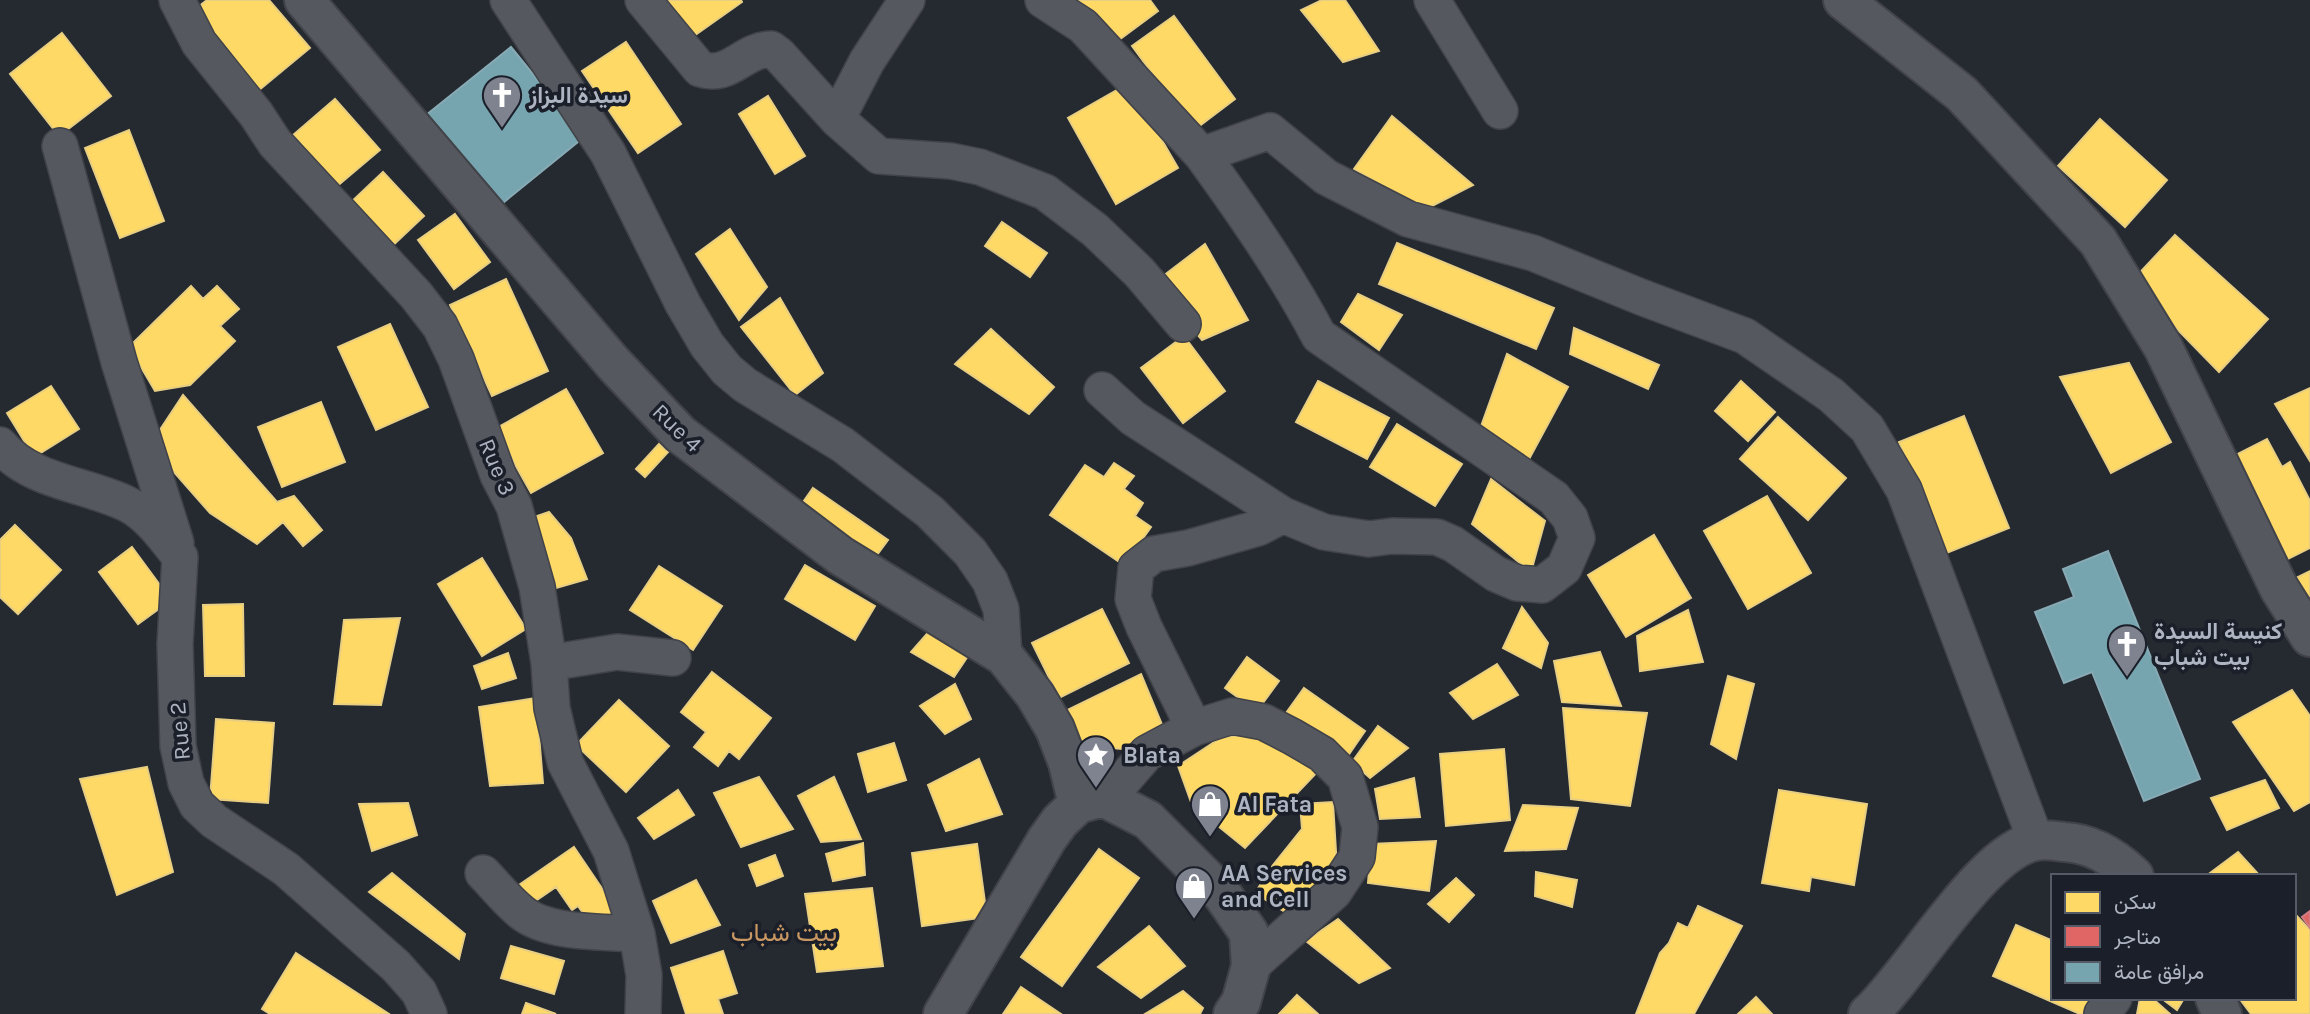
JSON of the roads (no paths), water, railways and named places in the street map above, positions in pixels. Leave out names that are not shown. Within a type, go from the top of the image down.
[{"type":"street","name":"Rue 3","points":[[177,0],[200,43],[256,114],[275,143],[416,295],[440,326],[456,359],[498,475],[514,506],[537,587],[549,663],[552,708],[565,762],[611,852],[638,934],[644,975],[643,1014]]},
{"type":"street","name":"Rue 4","points":[[304,0],[604,352],[680,435],[841,556],[1004,656],[1035,695],[1055,729],[1068,764],[1093,801]]},
{"type":"street","points":[[508,0],[608,153],[683,304],[707,345],[727,370],[745,385],[843,446],[930,512],[970,552],[990,581],[1001,609],[1004,656]]},
{"type":"street","points":[[643,0],[700,69],[714,73],[731,66],[747,54],[771,49],[837,119],[879,156],[951,161],[981,167],[1045,192],[1095,230],[1130,264],[1183,324]]},
{"type":"street","points":[[837,119],[867,61],[907,0]]},
{"type":"street","points":[[1043,0],[1083,26],[1202,155],[1248,218],[1319,336],[1554,498],[1570,518],[1577,538],[1564,568],[1542,585],[1517,583],[1496,574],[1453,544],[1437,537],[1392,536],[1369,539],[1324,532],[1283,515],[1133,418],[1102,390]]},
{"type":"street","points":[[1432,0],[1500,111]]},
{"type":"street","points":[[1843,0],[1962,94],[2098,241],[2162,347],[2279,588],[2310,637]]},
{"type":"street","points":[[1202,155],[1270,131],[1326,177],[1408,219],[1533,253],[1642,298],[1745,336],[1831,395],[1867,428],[1904,490],[2036,841]]},
{"type":"street","points":[[60,146],[119,362],[180,558]]},
{"type":"street","points":[[0,445],[27,467],[50,477],[90,488],[129,505],[147,519],[180,558]]},
{"type":"street","points":[[1194,728],[1133,599],[1136,568],[1154,554],[1188,548],[1258,528],[1283,515]]},
{"type":"street","name":"Rue 2","points":[[180,558],[175,644],[178,746],[186,783],[197,805],[214,821],[286,869],[396,966],[419,992],[429,1014]]},
{"type":"street","points":[[549,663],[617,652],[673,658]]},
{"type":"street","points":[[943,1014],[1047,839],[1147,753],[1194,728],[1232,716],[1264,722],[1322,754],[1345,777],[1360,827],[1357,857],[1334,892],[1251,966]]},
{"type":"street","points":[[1093,801],[1147,820],[1222,894],[1250,933],[1251,966],[1241,1002],[1233,1014]]},
{"type":"street","points":[[1868,1014],[1883,1001],[1939,928],[1990,869],[2013,851],[2036,841],[2073,842],[2106,854],[2131,874]]},
{"type":"street","points":[[483,873],[522,914],[544,924],[571,929],[638,934]]},
{"type":"place","name":"سيدة البزاز","points":[[502,129]]},
{"type":"place","name":"كنيسة السيدة بيت شباب","points":[[2127,678]]},
{"type":"place","name":"Blata","points":[[1096,789]]},
{"type":"place","name":"Al Fata","points":[[1210,838]]},
{"type":"place","name":"AA Services and Cell","points":[[1194,920]]},
{"type":"district","name":"بيت شباب","points":[[784,932]]}]
